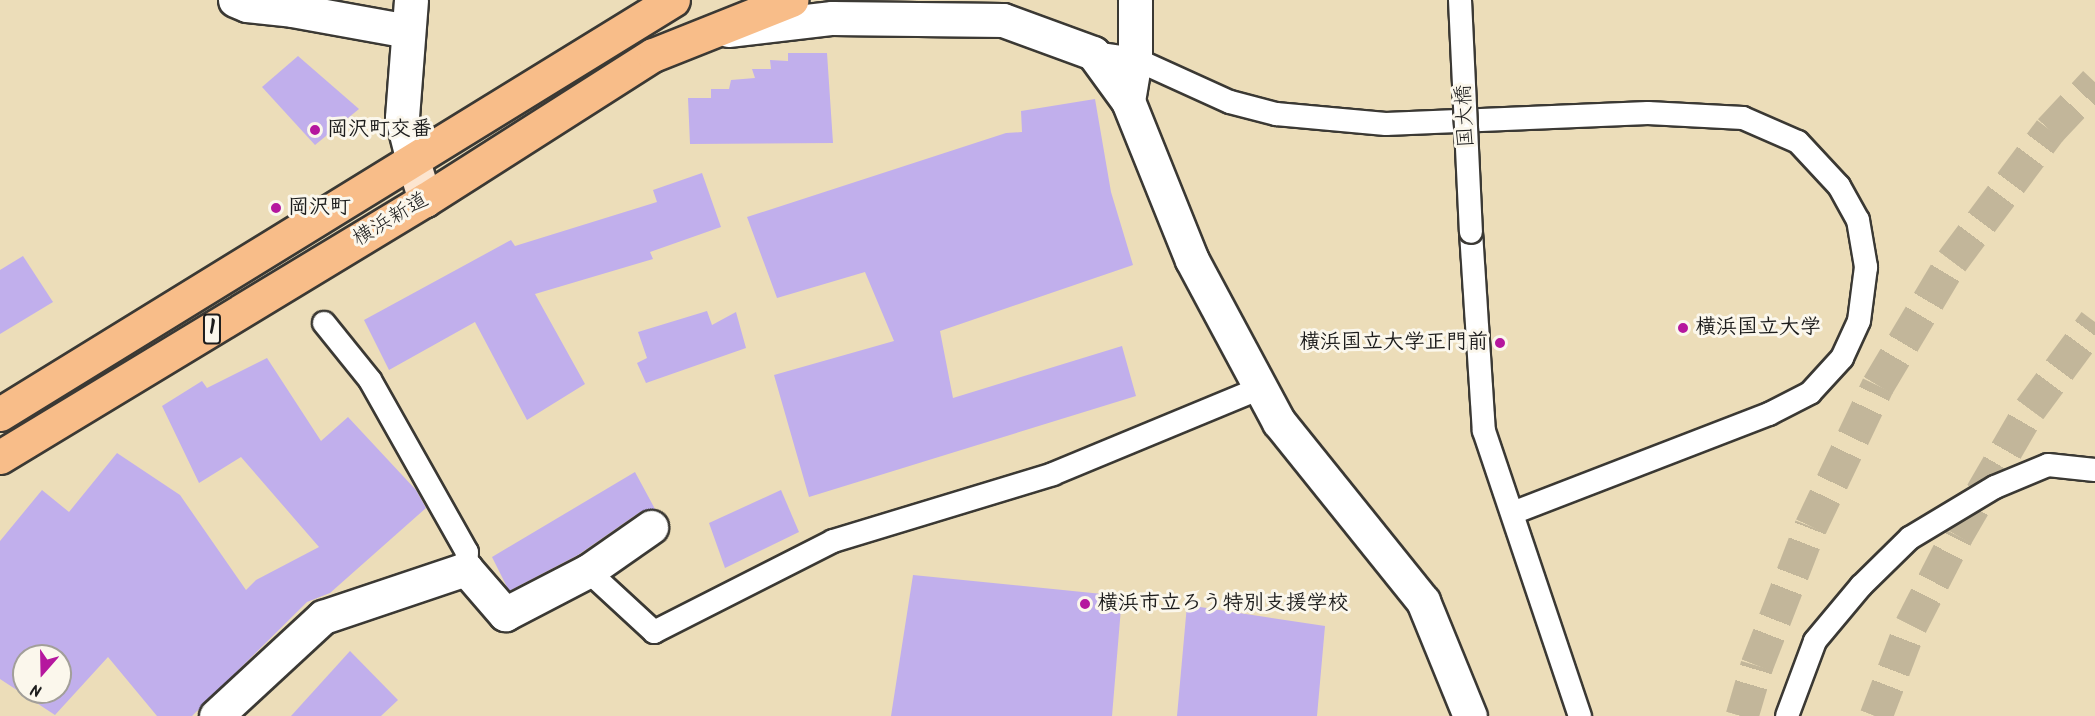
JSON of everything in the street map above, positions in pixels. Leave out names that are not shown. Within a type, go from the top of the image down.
[{"type":"highway","name":"横浜新道","points":[[0,414],[673,0]]},
{"type":"highway","name":"横浜新道","points":[[0,457],[425,200],[653,55],[791,0]]},
{"type":"street","points":[[235,0],[247,5],[292,9],[409,15],[402,118],[425,200]]},
{"type":"street","points":[[832,18],[901,0]]},
{"type":"street","points":[[1128,100],[1135,59],[1135,0]]},
{"type":"street","points":[[708,32],[832,18],[1003,20],[1093,53],[1128,100],[1192,260],[1279,422],[1423,602],[1470,716]]},
{"type":"street","points":[[216,716],[322,617],[466,569],[506,614],[588,571],[651,527]]},
{"type":"lane","name":"国大橋","points":[[1460,0],[1471,232],[1484,431],[1580,716]]},
{"type":"lane","points":[[1093,53],[1135,59],[1230,102],[1276,114],[1386,124],[1648,113],[1743,118],[1798,142],[1839,186],[1858,220],[1866,267],[1859,321],[1842,358],[1810,393],[1769,414],[1512,513]]},
{"type":"lane","points":[[324,323],[370,380],[467,552],[466,569]]},
{"type":"lane","points":[[588,571],[654,632],[833,541],[1053,474],[1261,388]]},
{"type":"lane","points":[[1787,716],[1815,641],[1862,586],[1910,538],[1995,487],[2048,465],[2095,470]]},
{"type":"building","points":[[788,53],[827,53],[833,143],[690,144],[688,98],[711,98],[711,89],[729,89],[731,80],[755,78],[752,69],[771,69],[770,60],[788,61]]},
{"type":"building","points":[[298,56],[359,109],[315,145],[262,87]]},
{"type":"building","points":[[1095,99],[1111,192],[1133,265],[940,331],[953,398],[1122,346],[1136,396],[809,497],[774,375],[894,341],[865,272],[777,298],[747,217],[1006,133],[1022,132],[1021,111]]},
{"type":"building","points":[[702,173],[721,227],[650,252],[653,259],[535,294],[585,384],[527,420],[475,322],[389,370],[364,320],[511,240],[515,246],[657,202],[653,190]]},
{"type":"building","points":[[23,256],[53,302],[0,334],[0,270]]},
{"type":"building","points":[[707,311],[712,325],[736,312],[746,348],[646,383],[637,363],[647,358],[638,332]]},
{"type":"building","points":[[267,358],[321,441],[348,417],[416,490],[426,508],[330,593],[307,602],[192,716],[157,716],[108,657],[72,696],[72,644],[12,644],[12,687],[0,679],[0,541],[42,490],[69,512],[117,453],[180,495],[246,590],[256,580],[319,547],[241,457],[199,483],[162,406],[202,381],[207,388]]},
{"type":"building","points":[[635,472],[655,509],[640,512],[578,555],[509,591],[492,557]]},
{"type":"building","points":[[781,490],[799,532],[725,568],[709,523]]},
{"type":"building","points":[[913,575],[1122,596],[1112,716],[891,716]]},
{"type":"building","points":[[1187,605],[1325,626],[1317,716],[1177,716]]},
{"type":"building","points":[[350,651],[398,700],[381,716],[291,716]]},
{"type":"building","points":[[38,704],[65,704],[55,715]]},
{"type":"tunnel","points":[[1742,716],[1757,665],[1811,526],[1878,385],[1952,261],[2050,130],[2095,82]]},
{"type":"tunnel","points":[[1876,716],[1911,625],[1957,535],[2030,409],[2095,321]]},
{"type":"place","name":"岡沢町交番","points":[[315,130]]},
{"type":"place","name":"岡沢町","points":[[276,208]]},
{"type":"place","name":"横浜国立大学","points":[[1683,328]]},
{"type":"place","name":"横浜国立大学正門前","points":[[1500,343]]},
{"type":"place","name":"横浜市立ろう特別支援学校","points":[[1085,604]]}]
